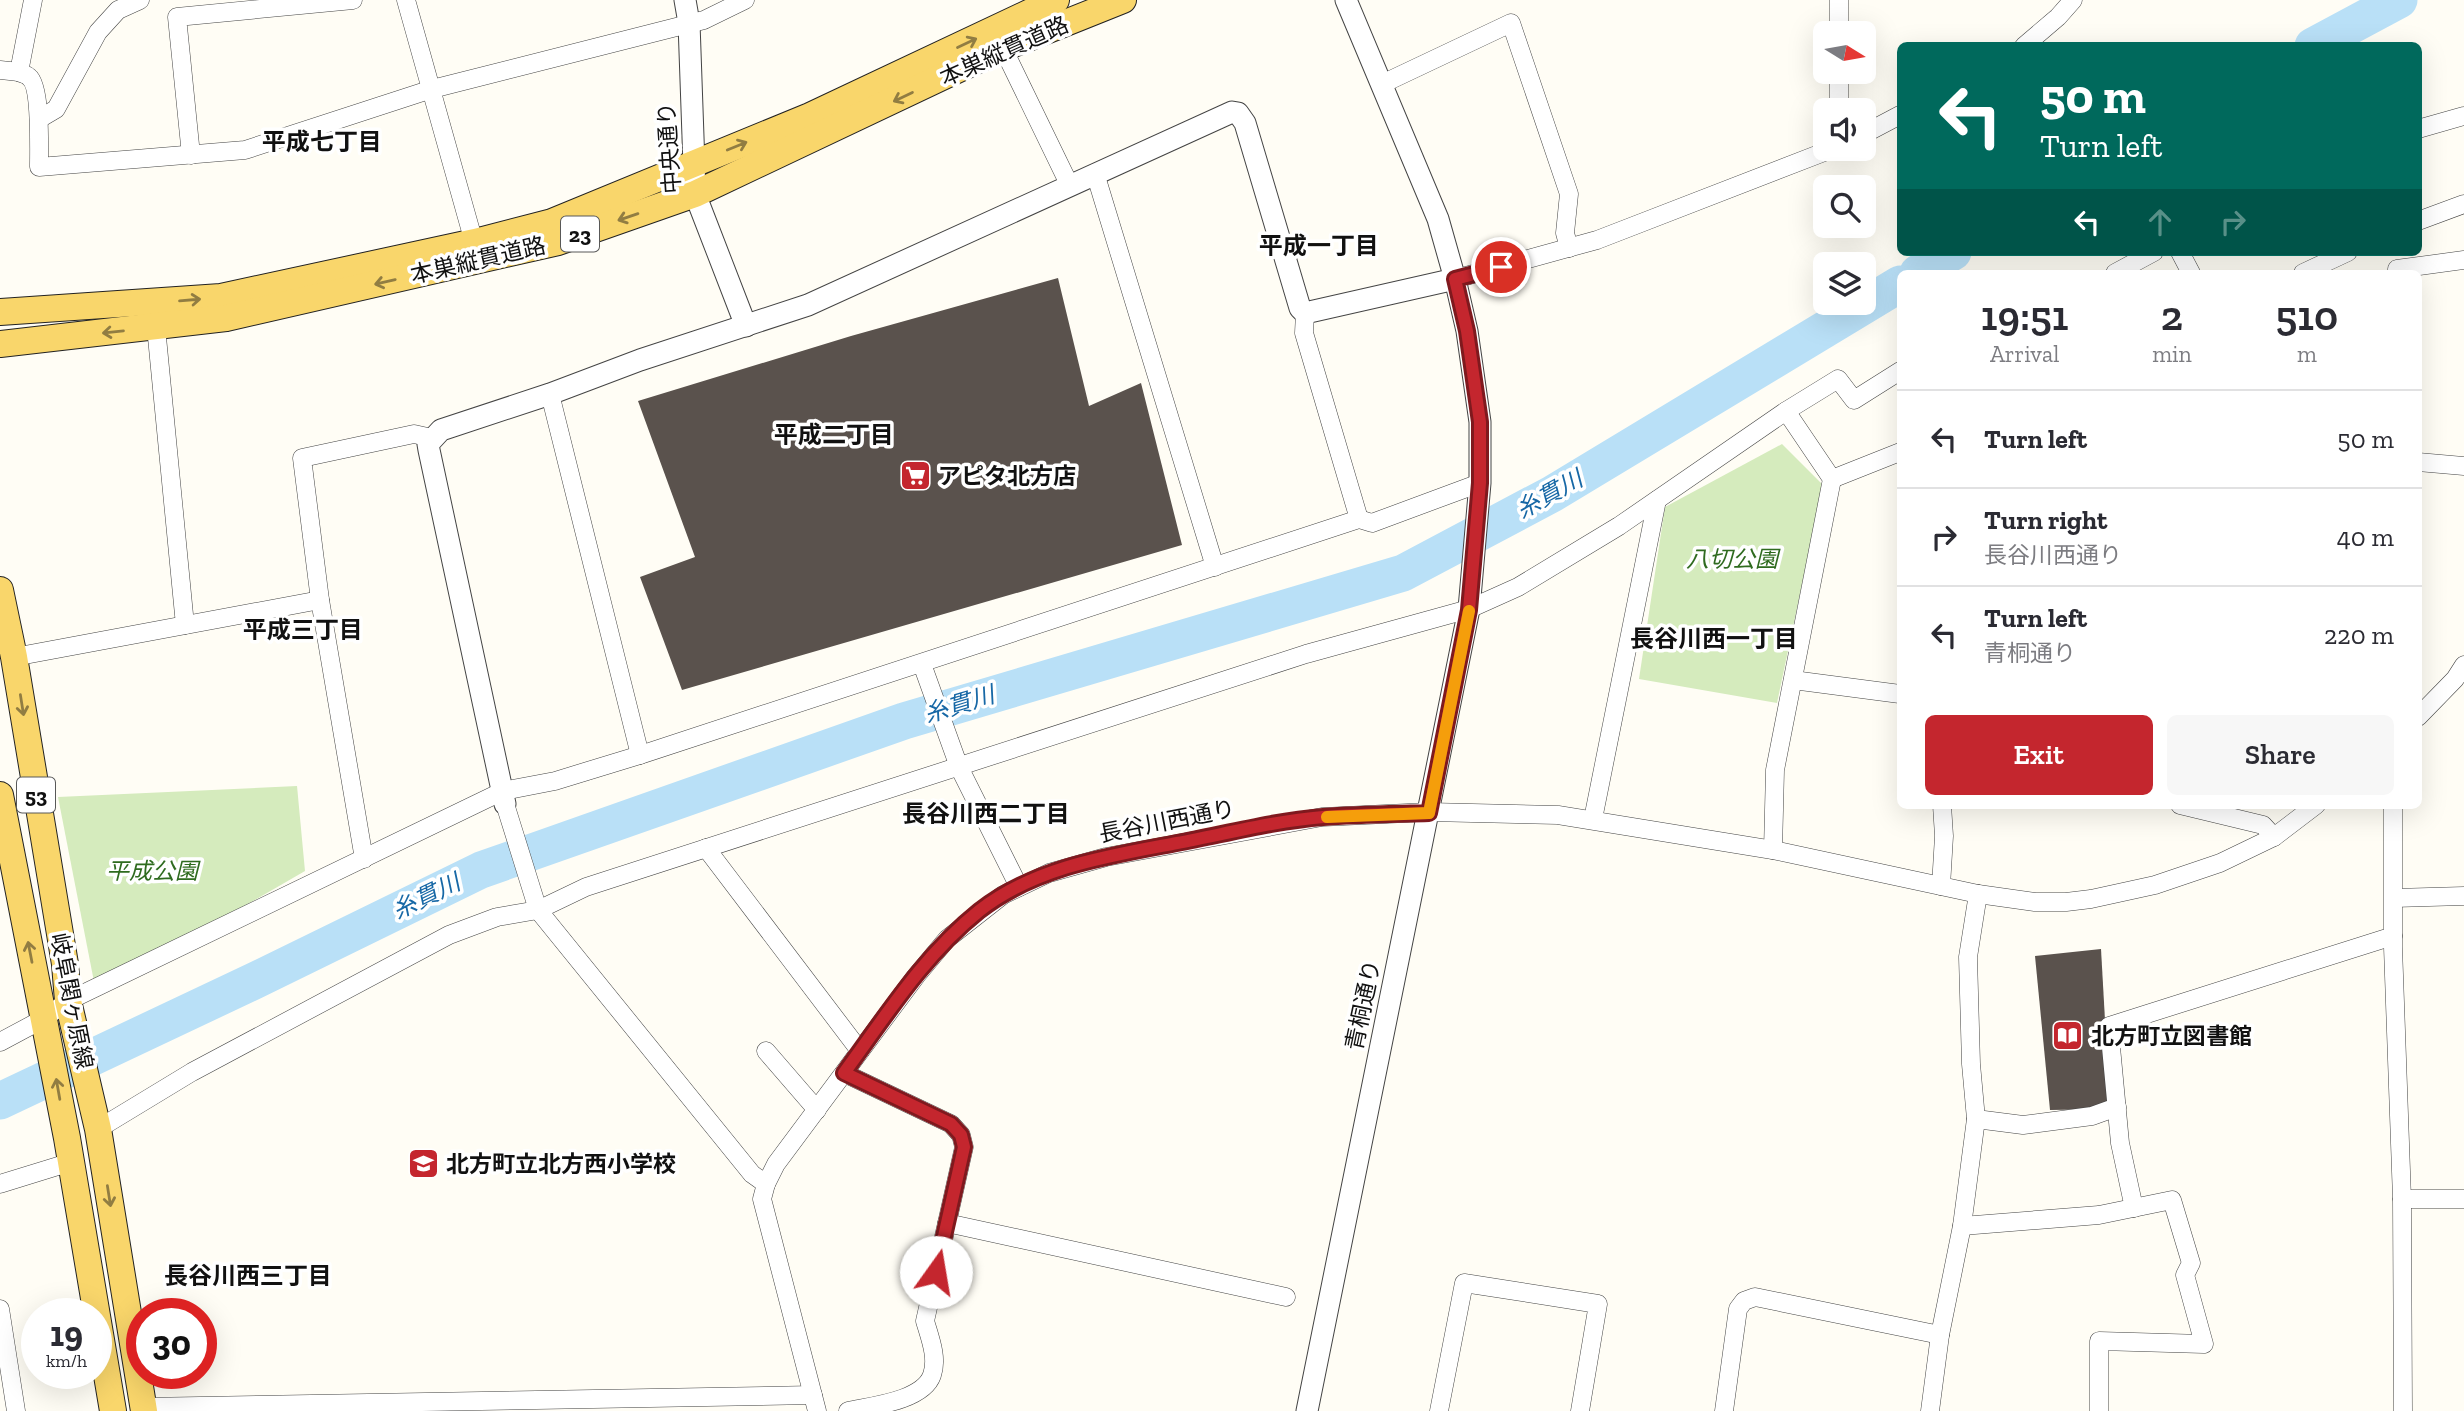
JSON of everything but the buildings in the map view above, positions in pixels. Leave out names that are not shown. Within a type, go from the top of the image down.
[{"type":"main road","name":"本巣縦貫道路","points":[[0,344],[226,318],[477,252],[810,116],[1056,0]]},
{"type":"main road","name":"本巣縦貫道路","points":[[0,313],[221,297],[477,252],[558,242],[695,194],[1003,48],[1122,0]]},
{"type":"main road","name":"岐阜関ヶ原線","points":[[0,590],[14,657],[65,964],[68,1001],[97,1123],[143,1409]]},
{"type":"main road","name":"岐阜関ヶ原線","points":[[0,795],[69,1150],[113,1411]]},
{"type":"street","points":[[19,72],[33,0]]},
{"type":"street","points":[[39,119],[56,109],[98,32],[118,10],[139,0]]},
{"type":"street","points":[[191,155],[177,17],[244,6],[353,0]]},
{"type":"street","points":[[406,0],[477,252]]},
{"type":"street","name":"中央通り","points":[[685,0],[689,23],[695,194],[746,327]]},
{"type":"street","points":[[0,70],[19,72],[30,77],[35,86],[39,119],[38,167],[245,150],[432,89],[704,20],[745,0]]},
{"type":"street","name":"青桐通り","points":[[1307,1411],[1469,610],[1480,483],[1480,422],[1467,331],[1455,279],[1437,219],[1346,0]]},
{"type":"street","points":[[1839,0],[1839,21]]},
{"type":"street","points":[[2029,42],[2073,0]]},
{"type":"street","points":[[1382,84],[1511,23],[1569,194],[1565,233],[1569,248]]},
{"type":"street","points":[[1003,48],[1069,184]]},
{"type":"street","points":[[143,1409],[815,1403],[762,1199],[766,1184],[752,1174],[537,907],[504,797],[429,450],[428,444],[441,430],[550,394],[639,360],[808,305],[1228,113],[1238,113],[1245,123],[1300,308],[1306,313]]},
{"type":"street","points":[[2422,128],[2464,116]]},
{"type":"street","points":[[1876,128],[1897,117]]},
{"type":"street","points":[[1306,313],[1455,279],[1597,240],[1813,156]]},
{"type":"street","points":[[1096,173],[1215,567]]},
{"type":"street","points":[[2422,220],[2464,204]]},
{"type":"street","points":[[2121,270],[2147,256]]},
{"type":"street","points":[[2309,270],[2339,256]]},
{"type":"street","points":[[2394,265],[2464,260]]},
{"type":"street","points":[[1306,313],[1304,333],[1359,519]]},
{"type":"street","points":[[156,327],[185,625]]},
{"type":"street","points":[[97,1123],[449,934],[497,917],[537,907],[586,887],[957,762],[1306,654],[1469,610],[1518,587],[1657,500],[1786,411],[1838,379],[1854,400],[1897,373]]},
{"type":"street","points":[[550,394],[640,755]]},
{"type":"street","points":[[1773,850],[1775,770],[1832,479],[1786,411]]},
{"type":"street","points":[[364,859],[320,600],[302,458],[414,434],[432,439]]},
{"type":"street","points":[[1832,479],[1897,460]]},
{"type":"street","points":[[2422,462],[2464,466]]},
{"type":"street","points":[[0,1042],[46,1030],[68,1001],[364,859],[504,797],[924,669],[1215,567],[1359,519],[1372,523],[1480,483]]},
{"type":"street","points":[[1593,819],[1657,500]]},
{"type":"street","points":[[14,657],[320,600]]},
{"type":"street","points":[[2422,713],[2455,679],[2464,665]]},
{"type":"street","points":[[924,669],[957,762],[1019,887]]},
{"type":"street","points":[[1793,680],[1897,694]]},
{"type":"street","points":[[1941,886],[1944,836],[1942,809]]},
{"type":"street","points":[[2197,809],[2263,825],[2274,837]]},
{"type":"street","points":[[1930,1411],[1940,1335],[1962,1226],[1976,1119],[1971,1064],[1968,957],[1978,894],[2035,902],[2091,899],[2155,885],[2220,863],[2274,837],[2306,809]]},
{"type":"street","points":[[2393,809],[2393,936],[2402,1199],[2403,1411]]},
{"type":"street","name":"長谷川西通り","points":[[766,1184],[776,1164],[916,976],[947,939],[1003,895],[1049,873],[1105,857],[1322,817],[1429,813],[1558,815],[1773,850],[1978,894]]},
{"type":"street","points":[[706,848],[860,1051]]},
{"type":"street","points":[[2394,898],[2464,896]]},
{"type":"street","points":[[2134,1208],[2120,1143],[2109,1026],[2393,936]]},
{"type":"street","points":[[766,1051],[817,1110]]},
{"type":"street","points":[[844,1073],[951,1124],[961,1135],[964,1147],[925,1321],[932,1345],[932,1378],[915,1393],[896,1401],[848,1411]]},
{"type":"street","points":[[1976,1119],[2023,1125],[2092,1116],[2117,1107]]},
{"type":"street","points":[[0,1184],[69,1150]]},
{"type":"street","points":[[2402,1199],[2464,1199]]},
{"type":"street","points":[[1962,1226],[2099,1215],[2172,1200],[2191,1263],[2185,1275],[2204,1343],[2099,1341],[2099,1411]]},
{"type":"street","points":[[947,1223],[1286,1297]]},
{"type":"street","points":[[1439,1411],[1464,1283],[1598,1304],[1580,1411]]},
{"type":"street","points":[[1724,1411],[1738,1309],[1744,1301],[1755,1297],[1940,1335]]},
{"type":"street","points":[[0,1309],[16,1411]]},
{"type":"green space","name":"八切公園","points":[[1782,444],[1823,485],[1777,703],[1639,679],[1665,507]]},
{"type":"green space","name":"平成公園","points":[[297,786],[305,871],[96,992],[58,797]]},
{"type":"waterway","name":"糸貫川","points":[[2320,42],[2399,0]]},
{"type":"waterway","name":"糸貫川","points":[[1923,270],[1946,256]]},
{"type":"waterway","name":"糸貫川","points":[[0,1101],[481,870],[904,721],[1403,573],[1552,494],[1897,286]]},
{"type":"slow traffic","points":[[1327,817],[1429,813],[1469,611]]},
{"type":"place","name":"アピタ北方店","points":[[915,476]]},
{"type":"place","name":"北方町立図書館","points":[[2068,1036]]},
{"type":"place","name":"北方町立北方西小学校","points":[[423,1164]]},
{"type":"district","name":"平成七丁目","points":[[322,141]]},
{"type":"district","name":"平成一丁目","points":[[1319,245]]},
{"type":"district","name":"平成二丁目","points":[[834,434]]},
{"type":"district","name":"平成三丁目","points":[[303,629]]},
{"type":"district","name":"長谷川西一丁目","points":[[1714,638]]},
{"type":"district","name":"長谷川西二丁目","points":[[986,813]]},
{"type":"district","name":"長谷川西三丁目","points":[[248,1275]]},
{"type":"route","points":[[936,1272],[964,1147],[961,1135],[951,1124],[844,1073],[947,939],[1003,895],[1049,873],[1105,857],[1322,817],[1429,813],[1469,610],[1480,483],[1480,422],[1467,331],[1455,279],[1501,267]]}]
